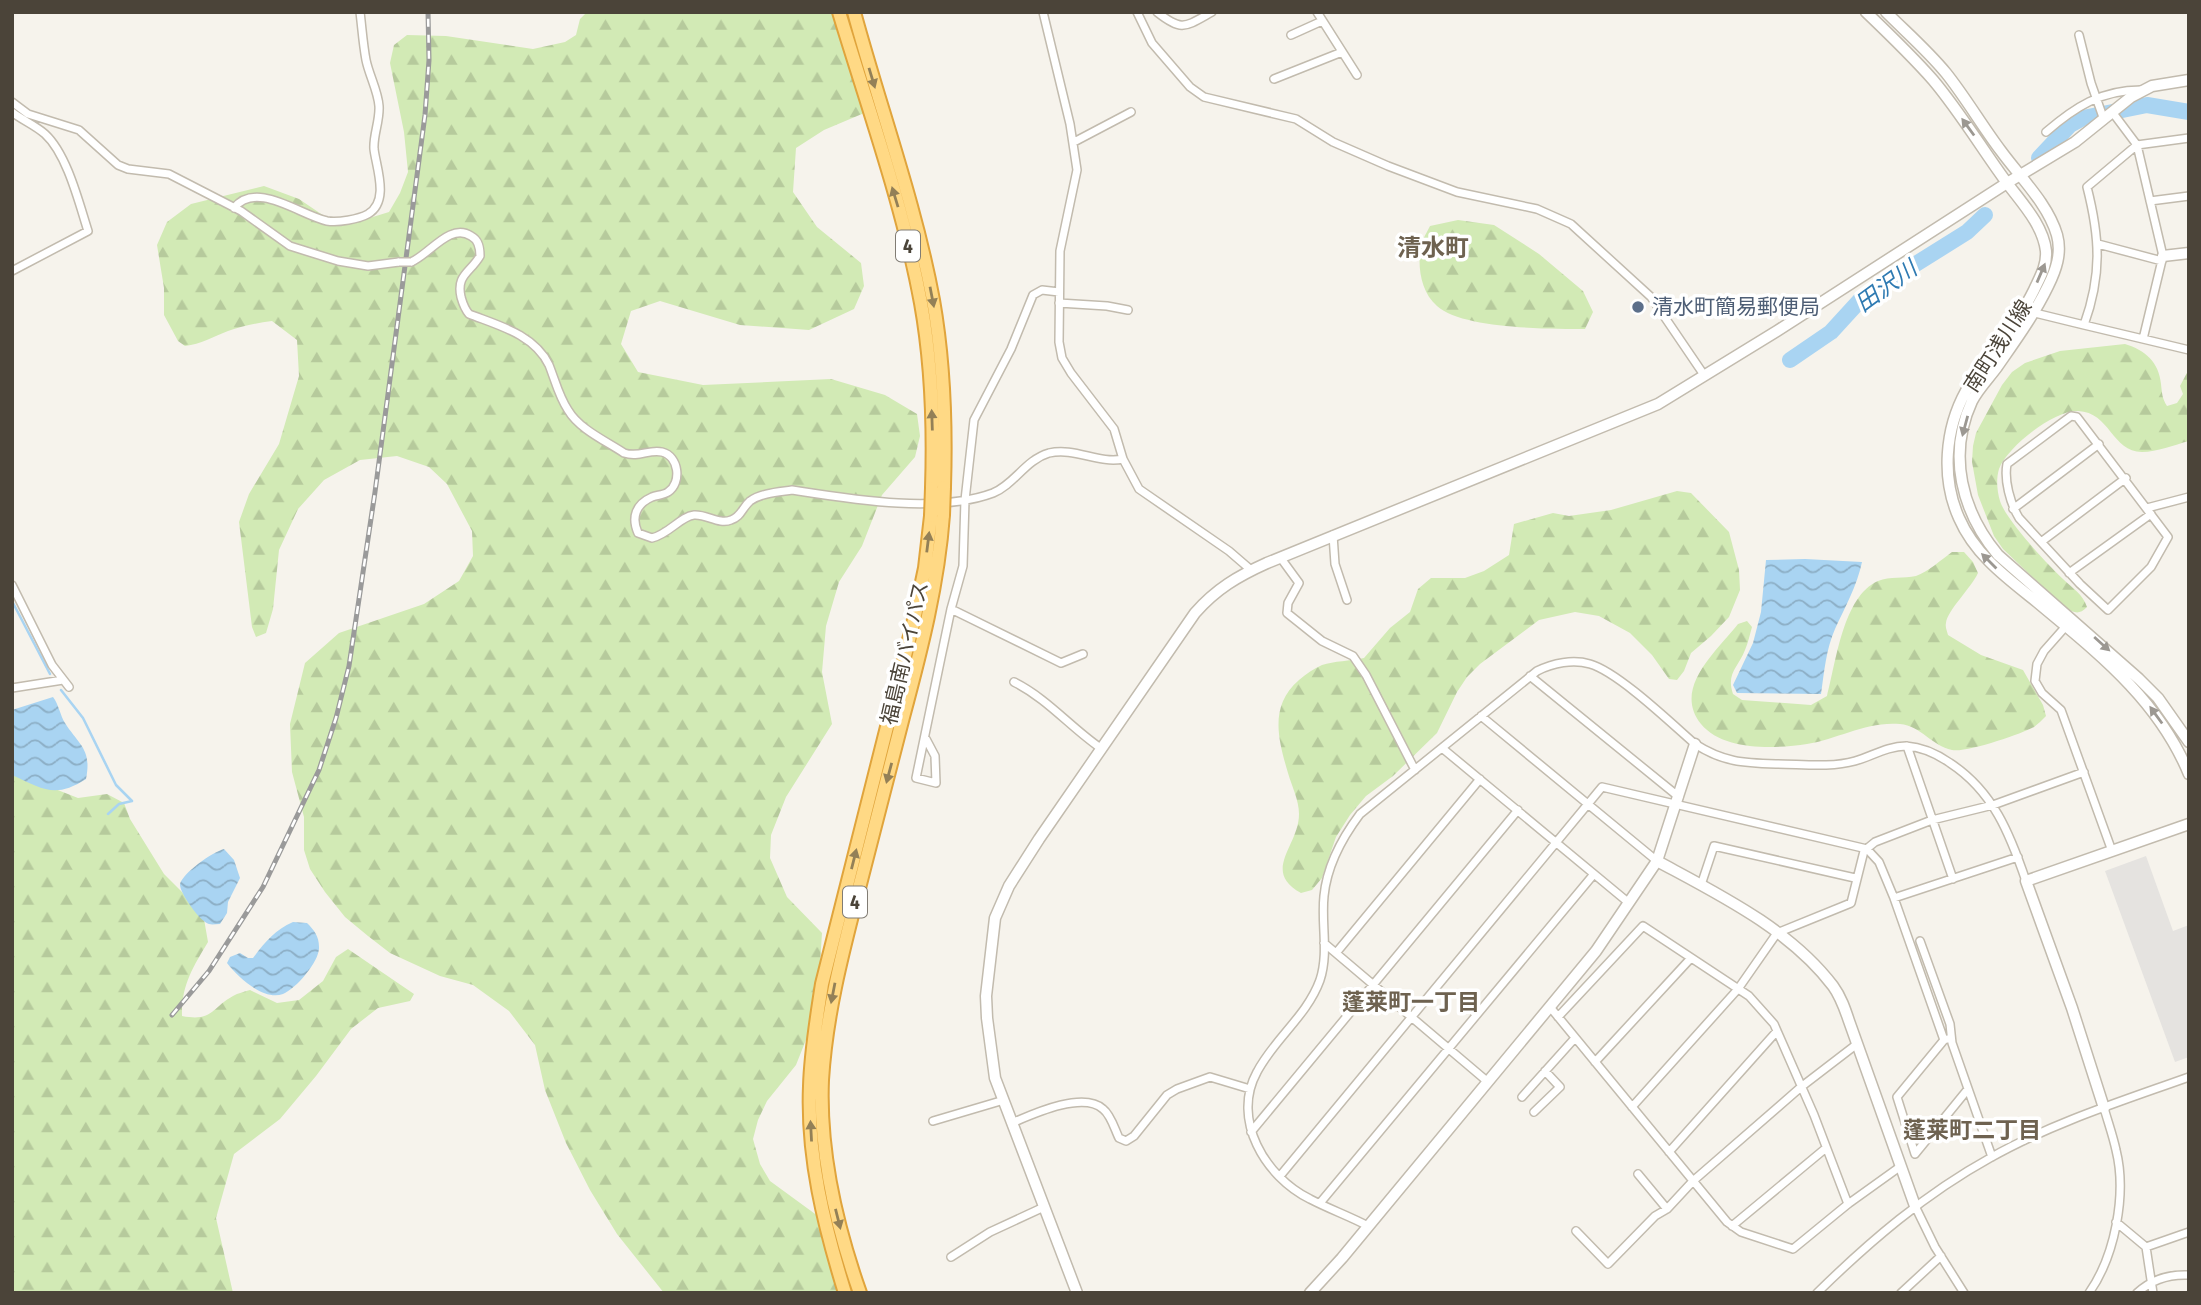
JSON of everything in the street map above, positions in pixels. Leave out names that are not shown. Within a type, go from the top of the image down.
[{"type":"highway","name":"福島南バイパス","points":[[839,12],[914,269],[928,355],[938,487]]},
{"type":"highway","name":"福島南バイパス","points":[[854,12],[909,203],[933,302],[944,387],[937,515],[938,564],[929,616],[848,932],[826,1032],[822,1083],[829,1174],[838,1222],[860,1293]]},
{"type":"highway","name":"福島南バイパス","points":[[845,1293],[818,1192],[813,1152],[810,1087],[814,1036],[822,984],[914,620],[937,515]]},
{"type":"street","points":[[234,208],[246,197],[256,196],[331,222],[362,216],[370,213],[376,206],[380,175],[374,146],[379,103],[366,60],[360,12]]},
{"type":"street","points":[[1043,12],[1074,142],[1076,179],[1060,251],[1059,342],[1062,358],[1114,429],[1123,459],[1143,494],[1228,551],[1251,570]]},
{"type":"street","points":[[1137,12],[1152,44],[1190,87],[1204,97],[1296,119],[1333,142],[1399,170],[1457,192],[1537,209],[1570,224],[1650,297],[1704,375]]},
{"type":"street","points":[[1157,12],[1173,25],[1182,27],[1212,12]]},
{"type":"street","points":[[1317,12],[1357,75]]},
{"type":"street","name":"南町浅川線","points":[[1866,12],[1933,81],[2007,183],[2044,240],[2046,264],[2023,313],[1966,391],[1956,414],[1948,446],[1947,472],[1951,498],[1959,520],[1987,561],[2070,623],[2158,698],[2189,742]]},
{"type":"street","name":"南町浅川線","points":[[1886,12],[1944,71],[2020,175],[2047,215],[2057,236],[2057,268],[2035,313],[1972,400],[1960,444],[1959,468],[1969,511],[1982,536],[1998,555],[2134,687],[2168,732],[2189,774]]},
{"type":"street","points":[[1291,35],[1322,21]]},
{"type":"street","points":[[2079,35],[2096,97],[2109,116],[2137,145],[2150,201],[2162,258],[2143,339]]},
{"type":"street","points":[[1274,79],[1342,52]]},
{"type":"street","points":[[1077,1293],[995,1078],[986,1018],[989,953],[995,918],[1009,886],[1195,613],[1221,587],[1251,570],[1658,404],[2075,142],[2142,90],[2165,82],[2189,80]]},
{"type":"street","points":[[2046,132],[2066,115],[2096,97],[2110,92],[2142,90]]},
{"type":"street","points":[[12,102],[28,114],[79,130],[118,164],[128,169],[169,174],[234,208],[290,246],[338,261],[368,266],[411,262],[450,235],[465,233],[475,238],[480,248],[480,256],[461,279],[459,287],[468,314],[507,328],[529,342],[547,361],[568,411],[587,428],[624,453],[632,456],[661,451],[675,464],[675,485],[667,494],[652,497],[639,505],[634,515],[638,533],[645,536],[652,538],[667,533],[690,515],[699,514],[727,522],[740,515],[750,502],[760,496],[792,490],[891,502],[938,503],[965,500],[999,491],[1026,466],[1049,454],[1073,451],[1097,457],[1123,459]]},
{"type":"street","points":[[12,112],[46,135],[53,143],[74,188],[88,231],[12,271]]},
{"type":"street","points":[[1074,142],[1131,113]]},
{"type":"street","points":[[2084,326],[2095,288],[2098,262],[2098,244],[2087,187],[2137,145],[2189,138]]},
{"type":"street","points":[[2150,201],[2189,196]]},
{"type":"street","points":[[2098,244],[2162,258],[2189,253]]},
{"type":"street","points":[[926,739],[935,756],[936,783],[916,778],[951,609],[963,566],[965,500],[974,419],[1011,349],[1033,295],[1042,290],[1059,292]]},
{"type":"street","points":[[1059,303],[1128,310]]},
{"type":"street","points":[[2035,313],[2189,350]]},
{"type":"street","points":[[2071,416],[2077,417],[2126,478],[2168,537],[2151,567],[2108,610],[2069,573],[2019,518],[2014,509],[2006,472],[2007,464],[2071,416]]},
{"type":"street","points":[[2014,509],[2099,444]]},
{"type":"street","points":[[2041,542],[2126,478]]},
{"type":"street","points":[[2069,573],[2149,511],[2189,497]]},
{"type":"street","points":[[1333,535],[1335,564],[1347,600]]},
{"type":"street","points":[[1280,557],[1298,583],[1288,603],[1287,613],[1322,641],[1353,656],[1366,675],[1415,770]]},
{"type":"street","points":[[12,585],[52,665],[69,687]]},
{"type":"street","points":[[951,609],[1061,663],[1083,654]]},
{"type":"street","points":[[2070,623],[2044,651],[2037,664],[2035,681],[2042,693],[2061,709],[2112,850]]},
{"type":"street","points":[[1368,1226],[1309,1199],[1280,1175],[1258,1149],[1251,1132],[1248,1110],[1250,1089],[1257,1071],[1310,1001],[1320,979],[1324,943],[1324,895],[1330,868],[1341,842],[1360,814],[1530,676],[1544,667],[1563,662],[1589,663],[1602,668],[1695,744],[1716,756],[1734,762],[1839,764],[1907,746],[1926,750],[1957,767],[1977,784],[1993,804],[2018,857],[2071,1008],[2117,1152],[2119,1177],[2116,1222],[2104,1267],[2089,1293]]},
{"type":"street","points":[[1530,676],[1678,800]]},
{"type":"street","points":[[12,688],[63,680]]},
{"type":"street","points":[[1014,682],[1044,699],[1086,738],[1102,749]]},
{"type":"street","points":[[1481,716],[1657,860],[1777,933],[1809,960],[1833,986],[1841,998],[1915,1206],[1964,1293]]},
{"type":"street","points":[[1310,1293],[1596,951],[1657,860],[1695,744]]},
{"type":"street","points":[[1907,746],[1953,879]]},
{"type":"street","points":[[1442,748],[1629,903]]},
{"type":"street","points":[[1632,1107],[1738,989],[1777,933],[1851,903],[1855,878],[1864,851],[1875,842],[1932,820],[1993,804],[2084,772]]},
{"type":"street","points":[[1336,953],[1480,779]]},
{"type":"street","points":[[1280,1175],[1602,787],[1678,800],[1867,849],[1879,862],[1894,898],[1992,1157]]},
{"type":"street","points":[[1251,1132],[1518,810]]},
{"type":"street","points":[[2026,881],[2189,824]]},
{"type":"street","points":[[1701,885],[1714,846],[1855,878]]},
{"type":"street","points":[[1894,898],[2018,857]]},
{"type":"street","points":[[1320,1203],[1594,874]]},
{"type":"street","points":[[1558,1017],[1643,926],[1738,989],[1765,1012],[1777,1031],[1848,1204]]},
{"type":"street","points":[[1920,941],[1950,1024],[1948,1039],[1897,1097],[1915,1154],[1968,1089]]},
{"type":"street","points":[[1324,943],[1488,1082]]},
{"type":"street","points":[[1595,1062],[1690,957]]},
{"type":"street","points":[[1550,1007],[1693,1181],[1732,1226],[1741,1232],[1793,1249],[1848,1204],[1901,1166]]},
{"type":"street","points":[[1669,1152],[1777,1031]]},
{"type":"street","points":[[1522,1097],[1575,1038]]},
{"type":"street","points":[[1576,1231],[1608,1264],[1693,1181],[1801,1087],[1857,1044]]},
{"type":"street","points":[[1534,1112],[1560,1087],[1545,1071]]},
{"type":"street","points":[[1012,1123],[1072,1103],[1096,1105],[1108,1114],[1119,1138],[1126,1141],[1134,1136],[1167,1095],[1177,1089],[1210,1077],[1250,1089]]},
{"type":"street","points":[[1817,1293],[1915,1206],[1992,1157],[2063,1123],[2189,1077]]},
{"type":"street","points":[[933,1121],[1004,1100]]},
{"type":"street","points":[[1732,1226],[1826,1148]]},
{"type":"street","points":[[1638,1174],[1667,1209]]},
{"type":"street","points":[[951,1256],[990,1232],[1044,1207]]},
{"type":"street","points":[[2116,1222],[2147,1247],[2153,1293]]},
{"type":"street","points":[[2147,1247],[2189,1232]]},
{"type":"street","points":[[1901,1293],[1941,1256]]},
{"type":"street","points":[[2137,1293],[2152,1282],[2165,1277],[2189,1275]]},
{"type":"green space","points":[[587,12],[844,12],[869,111],[824,130],[796,148],[793,192],[817,227],[861,263],[864,286],[854,309],[809,330],[740,325],[660,301],[631,311],[621,344],[638,372],[703,385],[831,379],[885,395],[917,414],[920,436],[915,457],[882,495],[862,546],[839,582],[826,626],[822,672],[832,724],[786,797],[771,835],[770,858],[787,897],[822,933],[817,1012],[796,1065],[767,1101],[753,1139],[760,1164],[770,1181],[822,1219],[842,1293],[664,1293],[617,1234],[590,1190],[566,1143],[545,1090],[535,1045],[509,1011],[473,985],[440,976],[390,953],[345,917],[325,892],[310,869],[304,850],[304,817],[292,772],[290,724],[305,663],[339,633],[424,604],[459,581],[473,556],[472,531],[447,484],[429,467],[397,456],[360,460],[324,480],[298,509],[279,550],[273,609],[266,633],[256,637],[252,627],[239,522],[249,494],[279,444],[299,376],[297,340],[272,321],[228,331],[185,346],[178,341],[164,315],[164,288],[157,245],[167,222],[191,204],[264,186],[299,199],[333,222],[363,220],[389,212],[408,172],[404,132],[390,63],[394,45],[407,35],[446,36],[533,49],[565,42],[576,35],[580,19]]},
{"type":"green space","points":[[1458,220],[1494,225],[1539,254],[1583,291],[1593,312],[1585,329],[1529,328],[1486,323],[1449,314],[1437,306],[1422,281],[1421,245],[1430,226]]},
{"type":"green space","points":[[2125,344],[2145,353],[2154,363],[2167,406],[2177,403],[2183,394],[2180,386],[2189,369],[2189,441],[2154,451],[2132,450],[2124,446],[2104,424],[2089,413],[2068,412],[2032,431],[2011,451],[1998,473],[1999,497],[2010,519],[2038,553],[2083,598],[2087,607],[2074,612],[2065,608],[2003,549],[1994,536],[1978,495],[1972,462],[1973,446],[1976,433],[2002,385],[2012,372],[2025,363],[2060,351]]},
{"type":"green space","points":[[1677,491],[1691,493],[1729,532],[1739,570],[1740,590],[1729,617],[1691,653],[1677,680],[1669,679],[1652,655],[1630,633],[1599,616],[1575,612],[1539,620],[1480,664],[1467,677],[1437,733],[1393,776],[1366,796],[1350,815],[1336,837],[1322,878],[1312,890],[1301,893],[1289,885],[1283,867],[1294,837],[1299,809],[1281,748],[1279,724],[1283,701],[1299,680],[1322,665],[1364,658],[1390,628],[1410,612],[1418,589],[1431,578],[1465,578],[1484,571],[1509,555],[1514,524],[1553,513],[1569,516],[1611,510]]},
{"type":"green space","points":[[1952,552],[1964,552],[1978,573],[1947,618],[1948,635],[1981,655],[2023,670],[2043,705],[2046,716],[2034,727],[1969,749],[1952,750],[1938,745],[1914,728],[1900,724],[1876,725],[1819,742],[1765,747],[1736,744],[1722,739],[1701,724],[1693,710],[1694,684],[1709,658],[1738,624],[1747,621],[1752,627],[1745,650],[1732,676],[1733,694],[1742,700],[1811,705],[1827,696],[1849,615],[1866,589],[1883,579],[1921,574]]},
{"type":"green space","points":[[12,772],[78,798],[107,794],[124,803],[130,819],[164,874],[191,901],[204,919],[208,942],[186,986],[182,1016],[206,1015],[233,996],[250,990],[277,1003],[299,1000],[323,981],[336,957],[348,949],[414,994],[410,1001],[378,1008],[351,1029],[280,1119],[234,1154],[216,1218],[233,1293],[12,1293]]},
{"type":"shaded area","points":[[2146,856],[2173,931],[2189,925],[2189,1057],[2175,1062],[2105,871]]},
{"type":"water","points":[[1766,560],[1862,562],[1854,588],[1829,645],[1821,694],[1737,693],[1733,685],[1753,643],[1761,612]]},
{"type":"water","points":[[53,697],[65,723],[86,754],[87,769],[86,779],[66,789],[49,790],[12,775],[12,710]]},
{"type":"water","points":[[224,849],[234,860],[240,878],[220,924],[210,924],[191,906],[180,884],[186,874],[199,863]]},
{"type":"water","points":[[293,922],[307,923],[316,934],[319,947],[316,960],[300,981],[288,991],[275,995],[259,991],[244,981],[227,963],[230,957],[240,953],[253,958],[271,937]]},
{"type":"waterway","name":"田沢川","points":[[2039,158],[2070,125],[2083,118],[2147,105],[2189,112]]},
{"type":"waterway","name":"田沢川","points":[[1790,360],[1831,332],[1863,297],[1967,232],[1985,215]]},
{"type":"waterway","points":[[12,601],[50,674]]},
{"type":"waterway","points":[[61,690],[83,718],[116,785],[132,801],[119,804],[108,814]]},
{"type":"railway","points":[[172,1015],[209,971],[263,887],[319,770],[336,718],[349,666],[375,492],[425,115],[429,60],[428,12]]},
{"type":"place","name":"清水町簡易郵便局","points":[[1638,307]]},
{"type":"district","name":"清水町","points":[[1433,248]]},
{"type":"district","name":"蓬莱町一丁目","points":[[1411,1002]]},
{"type":"district","name":"蓬莱町二丁目","points":[[1972,1130]]}]
